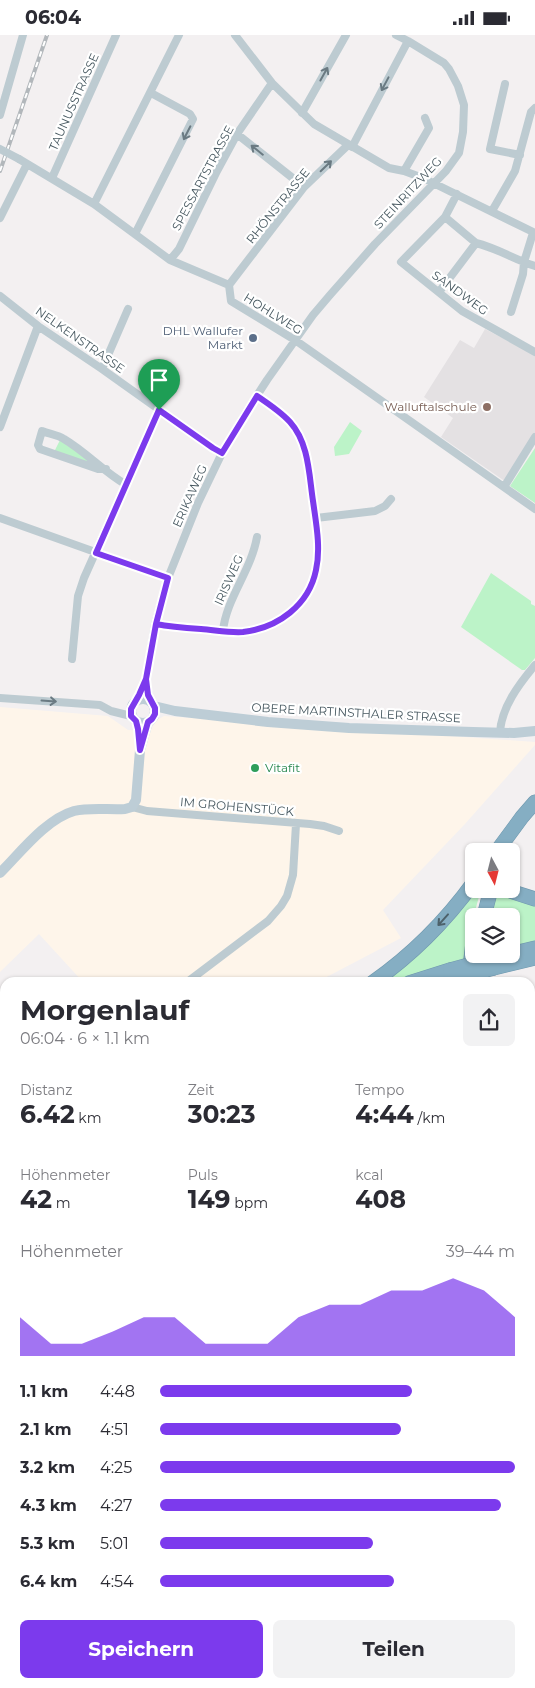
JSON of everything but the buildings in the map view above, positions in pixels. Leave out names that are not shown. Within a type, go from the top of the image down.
[{"type":"highway","points":[[506,843],[522,817],[535,802]]},
{"type":"highway","points":[[509,843],[519,835],[535,815]]},
{"type":"highway","points":[[380,977],[404,959],[429,936],[465,894]]},
{"type":"highway","points":[[520,894],[535,899]]},
{"type":"highway","points":[[520,953],[535,948]]},
{"type":"highway","points":[[520,960],[535,958]]},
{"type":"highway","points":[[473,963],[473,977]]},
{"type":"highway","points":[[473,977],[476,963]]},
{"type":"highway","points":[[476,977],[494,963]]},
{"type":"highway","points":[[447,977],[494,963]]},
{"type":"street","points":[[0,115],[24,35]]},
{"type":"street","name":"TAUNUSSTRASSE","points":[[52,178],[116,35]]},
{"type":"street","points":[[94,204],[179,35]]},
{"type":"street","points":[[235,35],[272,83],[314,124],[389,168],[404,171],[457,194],[534,233],[524,262],[523,274],[511,313]]},
{"type":"street","points":[[302,113],[346,35]]},
{"type":"street","name":"STEINRITZWEG","points":[[295,340],[343,279],[434,185],[459,153],[463,133],[464,105],[458,86],[444,63],[396,35]]},
{"type":"street","name":"RHÖNSTRASSE","points":[[229,285],[304,187],[350,146],[408,41]]},
{"type":"street","name":"SPESSARTSTRASSE","points":[[170,260],[179,249],[237,134],[272,83]]},
{"type":"street","points":[[505,83],[490,149],[520,155]]},
{"type":"street","points":[[135,234],[193,119],[190,114],[150,93]]},
{"type":"street","points":[[492,211],[510,180],[520,155],[531,113],[535,108]]},
{"type":"street","points":[[404,171],[429,128],[425,118]]},
{"type":"street","points":[[237,134],[304,187]]},
{"type":"street","points":[[0,149],[94,204],[170,260],[229,285]]},
{"type":"street","points":[[0,218],[28,164]]},
{"type":"street","points":[[457,194],[444,217],[476,243],[488,246],[535,266]]},
{"type":"street","name":"SANDWEG","points":[[444,217],[401,262],[472,317],[535,352]]},
{"type":"street","points":[[439,292],[476,243]]},
{"type":"street","name":"HOHLWEG","points":[[229,285],[231,301],[295,340],[535,509]]},
{"type":"street","name":"NELKENSTRASSE","points":[[0,297],[38,326],[222,453]]},
{"type":"street","points":[[102,369],[128,309]]},
{"type":"street","points":[[0,427],[38,326]]},
{"type":"street","name":"ERIKAWEG","points":[[137,700],[146,679],[156,624],[168,578],[198,503],[222,453],[267,380],[295,340]]},
{"type":"street","points":[[156,624],[241,632],[264,628],[285,617],[299,605],[310,588],[316,570],[318,551],[316,518],[306,451],[291,423],[257,396]]},
{"type":"street","points":[[72,659],[78,596],[84,577],[159,410]]},
{"type":"street","points":[[106,469],[98,469],[40,449],[38,445],[42,431],[63,439],[106,469],[125,484]]},
{"type":"street","points":[[504,487],[535,437]]},
{"type":"street","points":[[316,518],[375,511],[385,506],[391,499]]},
{"type":"street","points":[[0,518],[168,578]]},
{"type":"street","name":"IRISWEG","points":[[223,631],[224,618],[254,553],[257,537]]},
{"type":"street","points":[[500,733],[501,718],[505,710],[526,675],[535,665]]},
{"type":"street","name":"ERIKAWEG","points":[[146,679],[152,703]]},
{"type":"street","points":[[0,698],[100,705],[142,723],[151,719]]},
{"type":"street","points":[[0,873],[54,821],[68,813],[132,807],[136,800],[140,750],[155,711],[152,703],[144,699],[137,700],[132,705],[140,750]]},
{"type":"street","name":"OBERE MARTINSTHALER STRASSE","points":[[152,703],[175,711],[349,728],[500,733],[535,731]]},
{"type":"street","name":"OBERE MARTINSTHALER STRASSE","points":[[151,719],[175,711]]},
{"type":"street","name":"IM GROHENSTÜCK","points":[[132,807],[146,811],[324,826],[339,831]]},
{"type":"street","points":[[194,977],[268,921],[281,906],[288,893],[293,875],[296,824]]},
{"type":"shaded area","name":"Walluftalschule","points":[[485,329],[535,355],[535,432],[506,482],[441,437],[453,418],[424,397],[460,340],[474,348]]},
{"type":"shaded area","points":[[0,707],[108,716],[128,730],[150,731],[157,720],[164,716],[535,742],[535,745],[464,825],[383,910],[401,938],[327,977],[78,977],[39,934],[0,972]]},
{"type":"green space","points":[[350,422],[362,431],[349,454],[335,456],[334,447]]},
{"type":"green space","points":[[60,440],[99,467],[54,452]]},
{"type":"green space","points":[[535,448],[535,503],[510,486]]},
{"type":"green space","points":[[491,573],[531,601],[531,604],[535,606],[535,658],[525,670],[522,670],[461,627]]},
{"type":"green space","points":[[465,898],[479,898],[476,908],[465,908],[465,960],[463,963],[416,977],[382,977]]},
{"type":"green space","points":[[492,898],[520,898],[535,903],[535,945],[520,948],[520,908],[489,908]]},
{"type":"railway","points":[[0,171],[47,35]]},
{"type":"place","name":"DHL Wallufer Markt","points":[[253,338]]},
{"type":"place","name":"Walluftalschule","points":[[487,407]]},
{"type":"place","name":"Vitafit","points":[[255,768]]},
{"type":"route","points":[[159,410],[96,553],[168,578],[156,624],[146,679],[148,695],[155,708],[155,714],[148,722],[140,750],[136,721],[130,712],[146,679],[150,659],[156,624],[169,627],[241,632],[264,628],[285,617],[299,605],[315,577],[318,563],[316,518],[306,451],[291,423],[257,396],[222,453],[159,410]]}]
